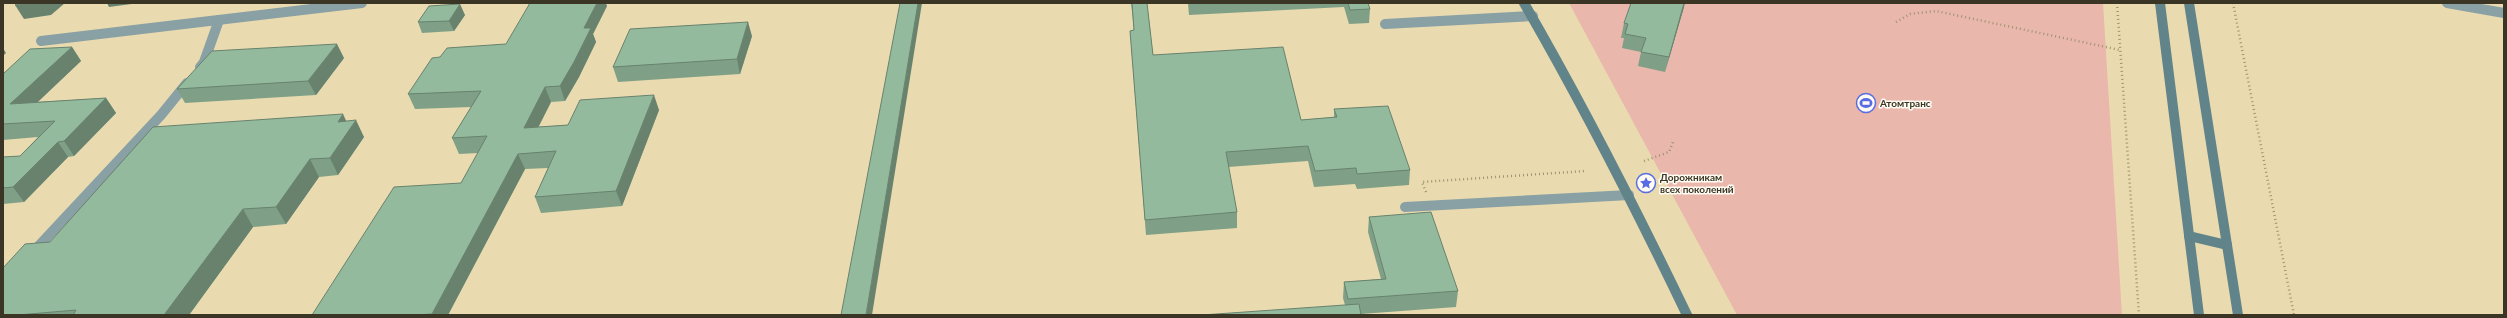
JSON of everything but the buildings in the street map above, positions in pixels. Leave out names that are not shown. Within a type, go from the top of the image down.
[{"type":"street","points":[[41,41],[362,3]]},
{"type":"street","points":[[1524,3],[1533,16],[1629,195],[1687,315]]},
{"type":"street","points":[[2160,3],[2199,315]]},
{"type":"street","points":[[2189,3],[2238,315]]},
{"type":"street","points":[[2446,3],[2504,13]]},
{"type":"street","points":[[1385,24],[1533,16]]},
{"type":"street","points":[[29,257],[161,115],[204,62],[219,20]]},
{"type":"street","points":[[1405,207],[1629,195]]},
{"type":"street","points":[[2189,236],[2228,245]]},
{"type":"path","points":[[2117,3],[2139,315]]},
{"type":"path","points":[[2233,3],[2294,315]]},
{"type":"path","points":[[1896,22],[1904,14],[1918,11],[1936,11],[2120,50]]},
{"type":"path","points":[[1644,161],[1669,152],[1673,142]]},
{"type":"path","points":[[1430,206],[1422,182],[1585,171]]},
{"type":"shaded area","name":"Атомтранс","points":[[1569,3],[2103,3],[2122,315],[1737,315]]},
{"type":"place","name":"Атомтранс","points":[[1866,103]]},
{"type":"place","name":"Дорожникам всех поколений","points":[[1646,183]]}]
